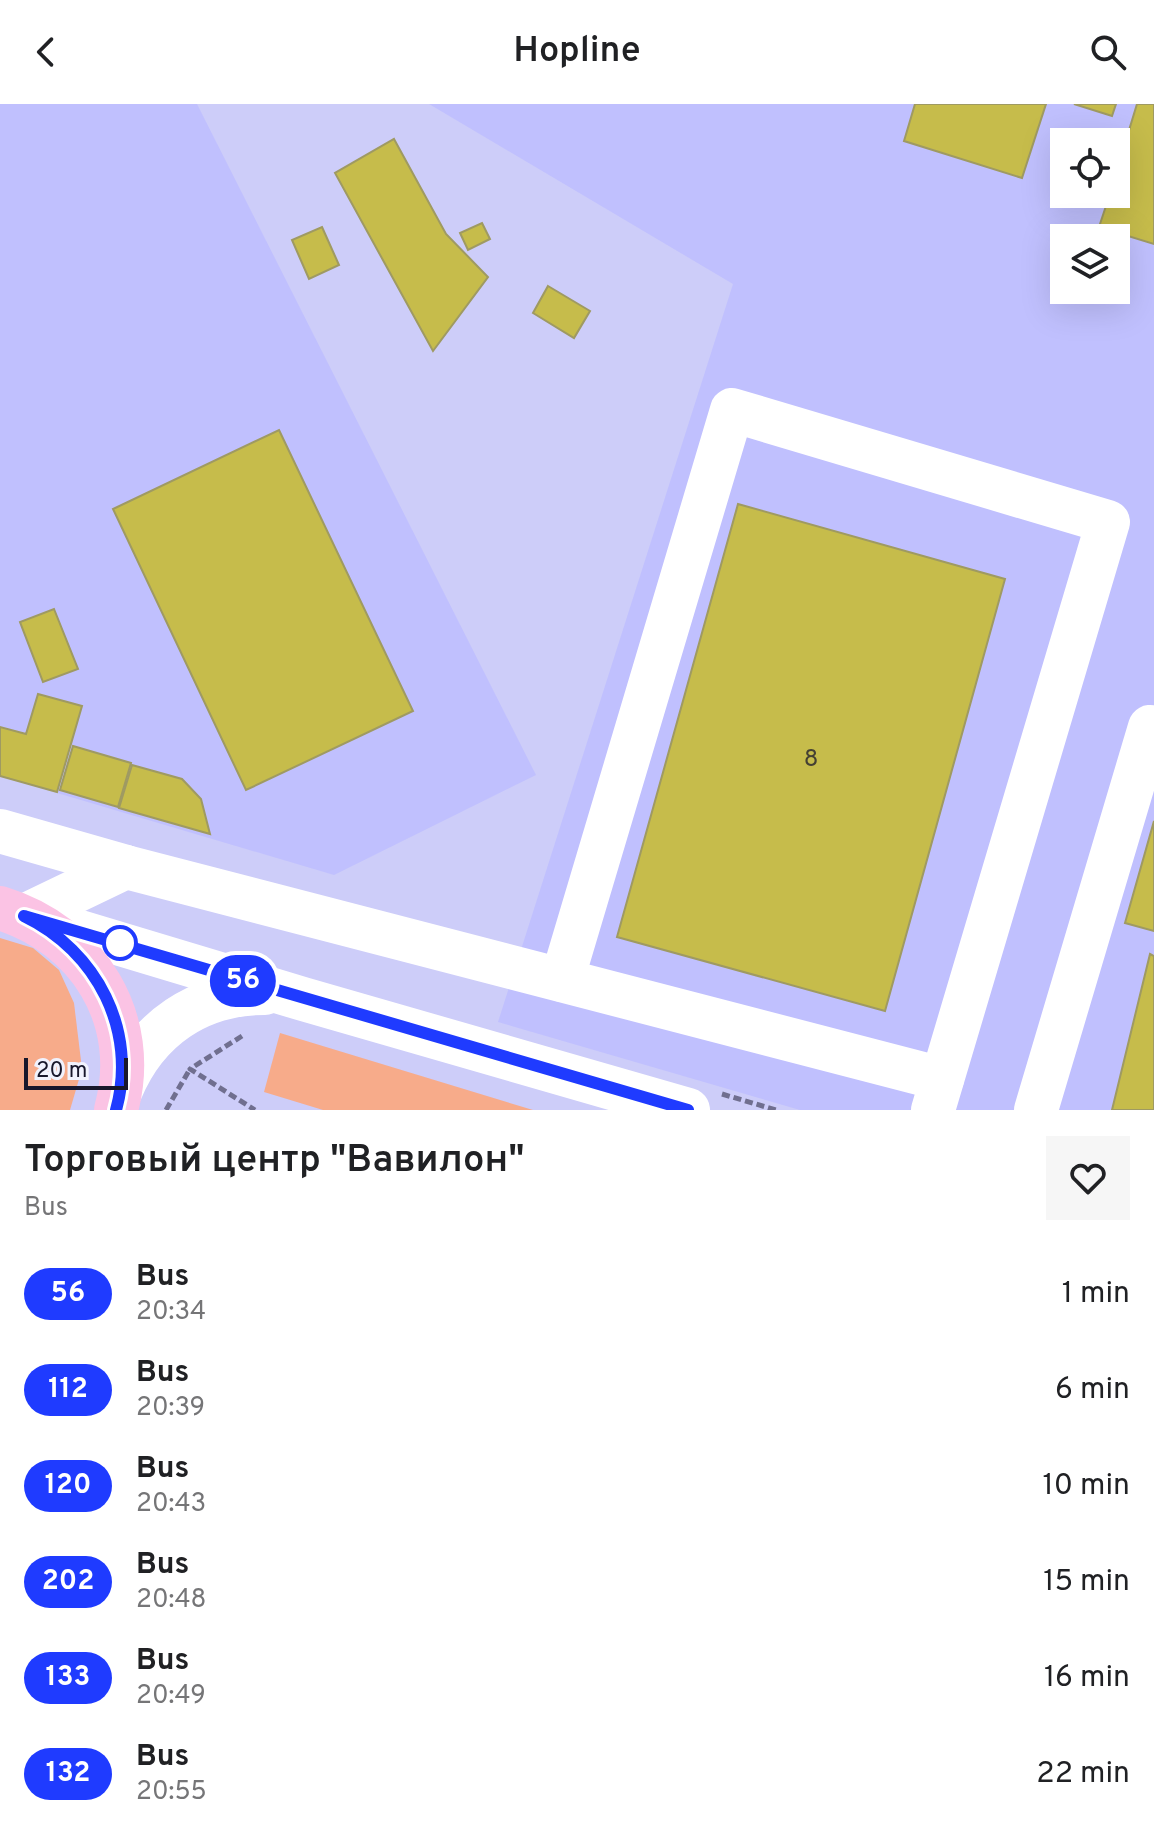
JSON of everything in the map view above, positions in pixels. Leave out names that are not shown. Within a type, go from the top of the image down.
[{"type":"main road","points":[[12,912],[43,926],[69,945],[101,987],[120,1037],[118,1100]]},
{"type":"street","points":[[0,831],[126,867],[562,980],[938,1094],[1108,522],[732,410],[562,980]]},
{"type":"street","points":[[1036,1110],[1150,727]]},
{"type":"street","points":[[12,912],[126,867]]},
{"type":"street","points":[[12,912],[688,1110]]},
{"type":"street","points":[[118,1100],[132,1067],[146,1046],[163,1028],[194,1008],[217,998],[242,994],[267,993],[303,999]]},
{"type":"path","points":[[166,1110],[190,1069],[253,1030]]},
{"type":"path","points":[[190,1069],[255,1110]]},
{"type":"shaded area","points":[[0,104],[197,104],[536,775],[334,875],[0,776]]},
{"type":"shaded area","points":[[429,104],[1154,104],[1154,1110],[800,1110],[498,1022],[733,284]]},
{"type":"shaded area","points":[[0,938],[33,948],[59,970],[74,1003],[82,1069],[70,1110],[0,1110]]},
{"type":"shaded area","points":[[280,1033],[533,1110],[323,1110],[264,1092]]},
{"type":"building","points":[[915,104],[1046,104],[1022,178],[904,141]]},
{"type":"building","points":[[1074,104],[1116,104],[1112,116]]},
{"type":"building","points":[[1137,104],[1154,104],[1154,244],[1130,237],[1130,224],[1100,224],[1105,208],[1130,208],[1130,128]]},
{"type":"building","points":[[394,139],[446,234],[488,277],[433,351],[335,173]]},
{"type":"building","points":[[482,223],[490,239],[468,250],[460,233]]},
{"type":"building","points":[[322,227],[339,265],[309,279],[292,240]]},
{"type":"building","points":[[548,286],[590,311],[574,338],[533,313]]},
{"type":"building","points":[[279,430],[413,711],[246,790],[113,509]]},
{"type":"building","points":[[738,504],[1005,579],[885,1011],[617,937]]},
{"type":"building","points":[[54,609],[78,669],[43,682],[20,622]]},
{"type":"building","points":[[38,694],[82,706],[57,792],[0,776],[0,727],[26,734]]},
{"type":"building","points":[[73,746],[131,763],[118,807],[60,790]]},
{"type":"building","points":[[132,765],[182,779],[201,799],[210,834],[119,808]]},
{"type":"building","points":[[1154,821],[1154,931],[1125,923]]},
{"type":"building","points":[[1150,954],[1154,956],[1154,1110],[1112,1110]]},
{"type":"bus line","name":"56","points":[[116,1110],[121,1090],[122,1058],[120,1037],[106,996],[76,952],[52,932],[24,916],[688,1110]]}]
